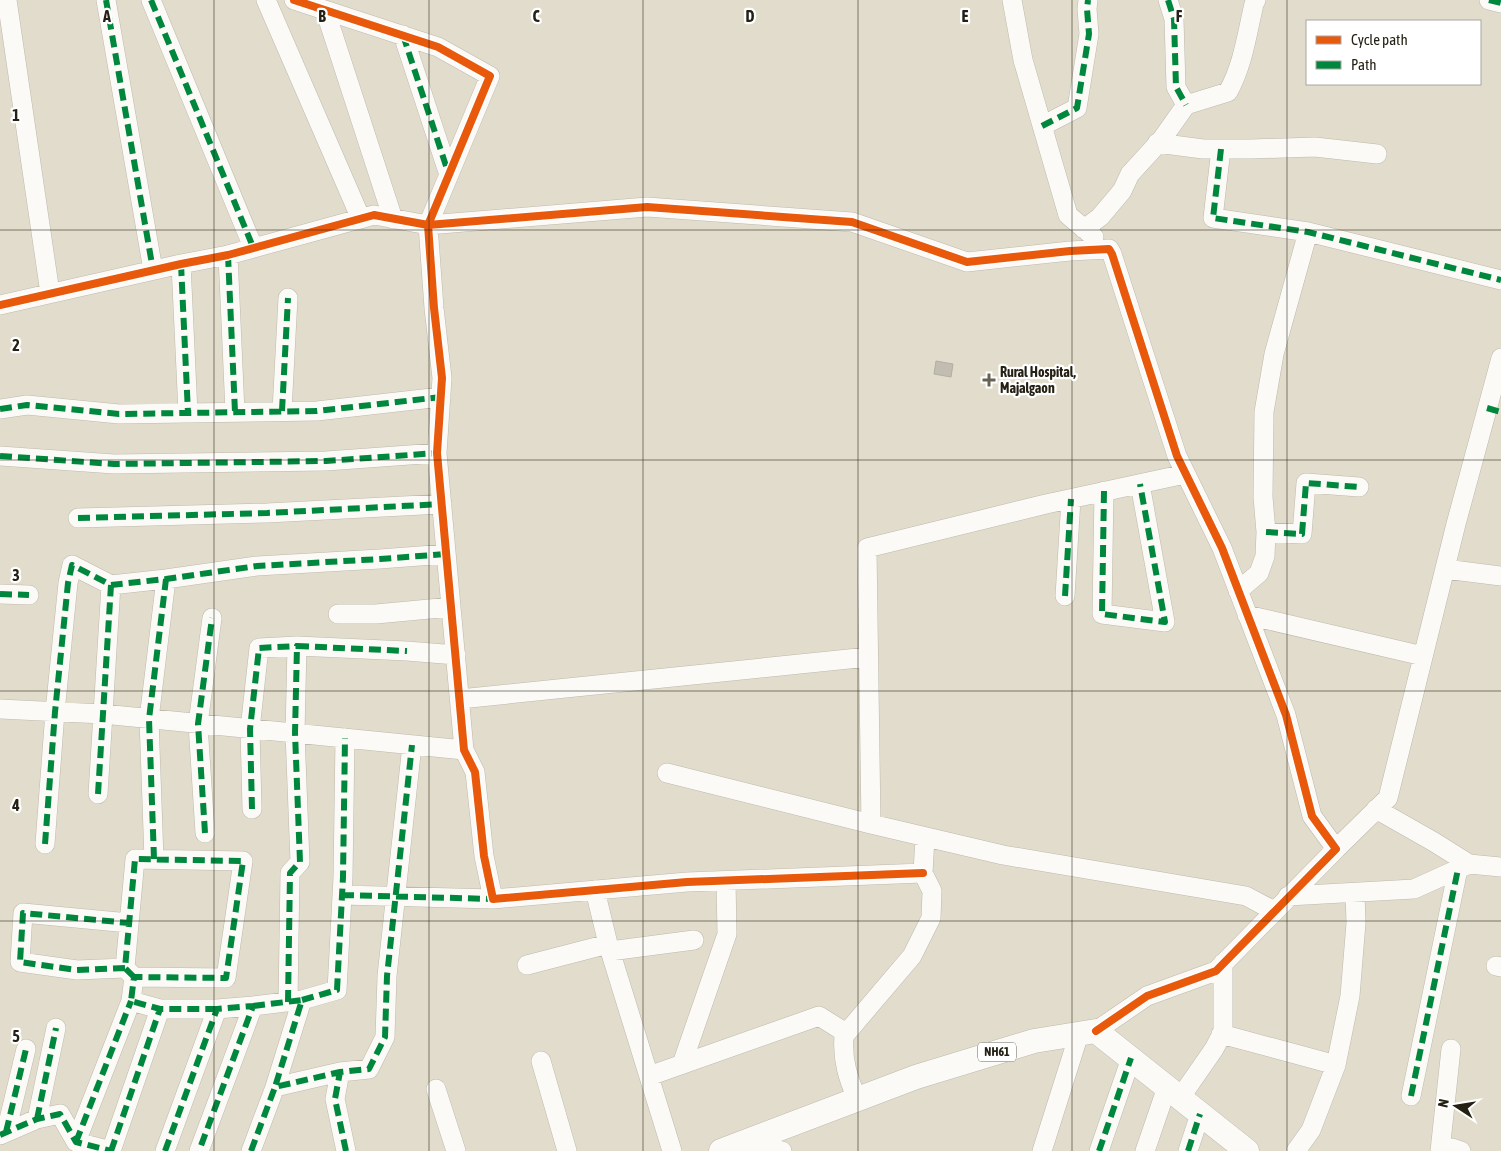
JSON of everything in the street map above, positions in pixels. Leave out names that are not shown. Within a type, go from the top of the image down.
[{"type":"main road","points":[[1087,1032],[1131,1058],[1240,1148]]},
{"type":"main road","name":"NH61","points":[[720,1151],[916,1077],[1034,1041],[1087,1032]]},
{"type":"street","points":[[8,0],[50,294]]},
{"type":"street","points":[[106,0],[153,270]]},
{"type":"street","points":[[151,0],[253,247]]},
{"type":"street","points":[[266,0],[361,219]]},
{"type":"street","points":[[294,0],[438,47],[490,76],[428,225],[434,308],[442,378],[437,453],[464,750],[475,772],[484,856],[493,899]]},
{"type":"street","points":[[1012,0],[1024,60],[1068,215],[1109,249],[1112,254],[1177,456],[1222,548],[1286,715],[1312,816],[1336,849]]},
{"type":"street","points":[[1042,126],[1077,108],[1090,34],[1086,9],[1088,0]]},
{"type":"street","points":[[1168,0],[1174,19],[1176,87],[1186,105]]},
{"type":"street","points":[[1084,229],[1100,217],[1122,191],[1130,174],[1158,143],[1186,105],[1228,92],[1236,77],[1245,48],[1256,0]]},
{"type":"street","points":[[325,10],[393,219]]},
{"type":"street","points":[[403,35],[449,175]]},
{"type":"street","points":[[1158,143],[1203,149],[1315,147],[1377,154]]},
{"type":"street","points":[[1221,149],[1213,218],[1308,232],[1501,280]]},
{"type":"street","points":[[0,305],[228,255],[374,215],[428,225],[648,206],[852,222],[967,262],[1070,251],[1109,249]]},
{"type":"street","points":[[1238,591],[1259,572],[1265,556],[1266,532],[1262,497],[1264,412],[1274,354],[1308,232]]},
{"type":"street","points":[[228,255],[235,412]]},
{"type":"street","points":[[181,264],[188,413]]},
{"type":"street","points":[[282,412],[288,298]]},
{"type":"street","points":[[1042,1151],[1087,1032],[1147,996],[1216,970],[1388,798],[1445,568],[1494,410],[1501,358]]},
{"type":"street","points":[[0,409],[27,405],[119,414],[282,412],[317,411],[440,397]]},
{"type":"street","points":[[0,456],[114,464],[326,461],[437,453]]},
{"type":"street","points":[[871,824],[867,548],[1104,491],[1186,474]]},
{"type":"street","points":[[1266,532],[1302,534],[1306,483],[1359,487]]},
{"type":"street","points":[[1104,491],[1102,614],[1165,622],[1140,484]]},
{"type":"street","points":[[1065,596],[1071,499]]},
{"type":"street","points":[[78,518],[267,513],[442,504]]},
{"type":"street","points":[[45,844],[55,712],[68,583],[72,565],[111,585],[257,566],[446,554]]},
{"type":"street","points":[[1445,568],[1501,576]]},
{"type":"street","points":[[154,859],[149,719],[166,579]]},
{"type":"street","points":[[98,794],[111,585]]},
{"type":"street","points":[[0,594],[29,595]]},
{"type":"street","points":[[338,614],[376,614],[451,607]]},
{"type":"street","points":[[1248,615],[1423,656]]},
{"type":"street","points":[[205,833],[198,724],[212,618]]},
{"type":"street","points":[[252,809],[250,729],[259,648],[297,646],[456,655]]},
{"type":"street","points":[[251,1151],[276,1087],[295,1001],[290,873],[300,862],[294,733],[297,646]]},
{"type":"street","points":[[460,699],[868,657]]},
{"type":"street","points":[[0,709],[103,714],[464,750]]},
{"type":"street","points":[[131,1000],[160,1009],[217,1008],[295,1001],[337,990],[342,895],[346,738]]},
{"type":"street","points":[[276,1087],[340,1072],[369,1069],[385,1037],[387,976],[412,745]]},
{"type":"street","points":[[667,773],[1002,855],[1246,896],[1274,911]]},
{"type":"street","points":[[1376,809],[1434,842],[1464,866]]},
{"type":"street","points":[[858,1099],[847,1075],[842,1051],[844,1036],[912,956],[931,918],[932,891],[923,874],[925,837]]},
{"type":"street","points":[[76,1142],[131,1000],[130,972],[129,924],[135,859],[243,862],[226,978],[130,972],[76,970],[20,962],[23,913],[129,924]]},
{"type":"street","points":[[1288,896],[1414,889],[1464,866],[1501,868]]},
{"type":"street","points":[[1411,1096],[1464,866]]},
{"type":"street","points":[[342,895],[493,899],[687,882],[923,874]]},
{"type":"street","points":[[682,1064],[727,934],[726,881]]},
{"type":"street","points":[[595,890],[609,948],[672,1151]]},
{"type":"street","points":[[1296,1151],[1311,1130],[1336,1065],[1350,996],[1356,923],[1355,893]]},
{"type":"street","points":[[526,965],[609,948],[694,940]]},
{"type":"street","points":[[1145,1151],[1173,1092],[1214,1049],[1222,1034],[1223,963]]},
{"type":"street","points":[[199,1151],[253,1006]]},
{"type":"street","points":[[165,1151],[217,1008]]},
{"type":"street","points":[[3,1134],[37,1119],[60,1114],[76,1142],[111,1151],[160,1009]]},
{"type":"street","points":[[649,1076],[819,1016],[846,1033]]},
{"type":"street","points":[[37,1119],[56,1028]]},
{"type":"street","points":[[1222,1034],[1336,1065]]},
{"type":"street","points":[[3,1134],[26,1048]]},
{"type":"street","points":[[1451,1049],[1441,1151],[1452,1148],[1461,1151]]},
{"type":"street","points":[[1099,1151],[1131,1058]]},
{"type":"street","points":[[541,1061],[567,1151]]},
{"type":"street","points":[[340,1072],[336,1099],[346,1151]]},
{"type":"street","points":[[436,1089],[456,1151]]},
{"type":"street","points":[[1188,1151],[1200,1114]]},
{"type":"street","points":[[756,1151],[758,1145],[782,1151]]},
{"type":"building","points":[[936,361],[953,364],[951,377],[934,374]]},
{"type":"marked path","points":[[106,0],[153,270]]},
{"type":"marked path","points":[[151,0],[253,247]]},
{"type":"marked path","points":[[1042,126],[1077,108],[1089,34],[1088,0]]},
{"type":"marked path","points":[[1168,0],[1174,19],[1176,87],[1186,105]]},
{"type":"marked path","points":[[1489,0],[1501,3]]},
{"type":"marked path","points":[[403,35],[449,175]]},
{"type":"marked path","points":[[1221,149],[1213,218],[1308,232],[1501,280]]},
{"type":"marked path","points":[[228,255],[235,412]]},
{"type":"marked path","points":[[181,264],[188,413]]},
{"type":"marked path","points":[[282,411],[288,298]]},
{"type":"marked path","points":[[0,409],[27,405],[119,414],[317,411],[441,397]]},
{"type":"marked path","points":[[1487,408],[1501,412]]},
{"type":"marked path","points":[[0,456],[114,464],[326,461],[437,453]]},
{"type":"marked path","points":[[1266,532],[1302,534],[1306,483],[1359,487]]},
{"type":"marked path","points":[[1104,491],[1102,614],[1165,622],[1140,484]]},
{"type":"marked path","points":[[1065,596],[1071,499]]},
{"type":"marked path","points":[[78,518],[267,513],[442,504]]},
{"type":"marked path","points":[[45,844],[55,712],[68,583],[72,565],[111,585],[257,566],[446,554]]},
{"type":"marked path","points":[[154,859],[149,719],[166,579]]},
{"type":"marked path","points":[[98,794],[111,585]]},
{"type":"marked path","points":[[0,594],[29,595]]},
{"type":"marked path","points":[[205,833],[198,724],[212,618]]},
{"type":"marked path","points":[[252,809],[250,729],[259,648],[297,646]]},
{"type":"marked path","points":[[288,1002],[290,873],[300,862],[295,733],[297,646],[407,651]]},
{"type":"marked path","points":[[302,1000],[337,990],[343,877],[345,738]]},
{"type":"marked path","points":[[346,1151],[335,1099],[340,1072],[369,1069],[385,1037],[387,976],[412,745]]},
{"type":"marked path","points":[[134,977],[125,968],[135,859],[243,861],[226,978],[134,977],[131,1001],[160,1009],[217,1009]]},
{"type":"marked path","points":[[1411,1096],[1458,869]]},
{"type":"marked path","points":[[342,895],[493,899]]},
{"type":"marked path","points":[[125,968],[77,970],[20,962],[23,913],[129,923]]},
{"type":"marked path","points":[[253,1006],[302,1000],[275,1087]]},
{"type":"marked path","points":[[76,1142],[131,1001]]},
{"type":"marked path","points":[[165,1151],[217,1009],[253,1006],[199,1151]]},
{"type":"marked path","points":[[111,1151],[160,1009]]},
{"type":"marked path","points":[[37,1119],[56,1028]]},
{"type":"marked path","points":[[6,1132],[26,1049]]},
{"type":"marked path","points":[[1099,1151],[1131,1058]]},
{"type":"marked path","points":[[251,1151],[275,1087],[340,1072]]},
{"type":"marked path","points":[[0,1135],[37,1119],[60,1114],[76,1142],[111,1151]]},
{"type":"marked path","points":[[1188,1151],[1200,1114]]},
{"type":"cycle path","points":[[294,0],[438,47],[490,76],[428,225],[434,308],[442,378],[437,453],[464,750],[475,772],[484,856],[493,899],[687,882],[923,873]]},
{"type":"cycle path","points":[[0,305],[228,255],[374,215],[428,225],[647,207],[852,222],[967,262],[1070,251],[1109,249],[1177,456],[1222,548],[1286,715],[1312,816],[1336,849],[1216,971],[1147,996],[1096,1031]]},
{"type":"place","name":"Rural Hospital, Majalgaon","points":[[989,380]]}]
